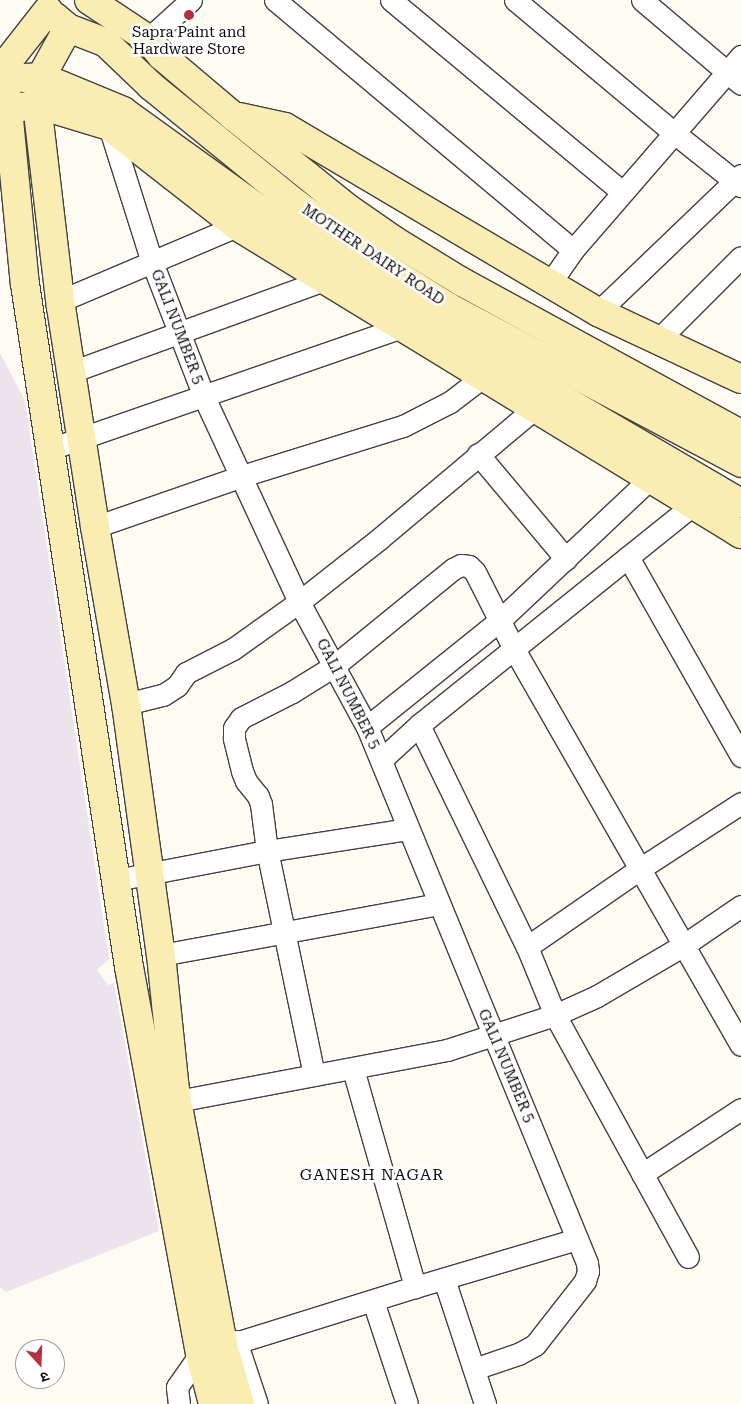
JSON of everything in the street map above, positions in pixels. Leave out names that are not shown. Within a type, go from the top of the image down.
[{"type":"main road","name":"MOTHER DAIRY ROAD","points":[[89,0],[148,39],[162,56],[233,116],[346,207],[395,242],[462,282],[741,434]]},
{"type":"main road","name":"MOTHER DAIRY ROAD","points":[[43,5],[68,28],[105,42],[151,86],[308,212],[388,269],[448,307],[741,464]]},
{"type":"main road","points":[[43,5],[5,61],[7,109],[25,284],[129,967],[220,1347],[240,1404]]},
{"type":"main road","points":[[68,28],[41,77],[37,104],[60,301],[95,527],[126,704],[148,873],[162,955],[177,1101],[220,1347],[214,1404]]},
{"type":"main road","points":[[5,61],[123,112],[284,226],[472,346],[741,503]]},
{"type":"main road","points":[[7,109],[37,104],[109,126],[237,226],[741,534]]},
{"type":"main road","points":[[233,116],[285,128],[598,312],[741,378]]},
{"type":"street","points":[[148,39],[191,0]]},
{"type":"street","points":[[275,0],[573,250]]},
{"type":"street","points":[[391,0],[622,192]]},
{"type":"street","points":[[516,0],[673,132],[739,180],[598,312]]},
{"type":"street","points":[[642,0],[734,78]]},
{"type":"street","points":[[550,283],[573,250],[673,132],[734,78],[741,56]]},
{"type":"street","name":"GALI NUMBER 5","points":[[109,126],[152,262],[204,397],[299,602],[367,727],[407,829],[587,1263],[588,1272],[585,1281],[534,1345],[518,1354],[474,1369]]},
{"type":"street","points":[[60,301],[237,226]]},
{"type":"street","points":[[658,340],[741,257]]},
{"type":"street","points":[[71,372],[326,279]]},
{"type":"street","points":[[50,449],[82,440],[403,327]]},
{"type":"street","points":[[95,527],[242,476],[403,426],[450,402],[484,376]]},
{"type":"street","points":[[126,704],[163,695],[177,686],[186,673],[233,649],[299,602],[379,539],[535,408]]},
{"type":"street","points":[[478,454],[566,559]]},
{"type":"street","points":[[367,727],[499,622],[651,478]]},
{"type":"street","points":[[381,760],[419,725],[694,504]]},
{"type":"street","points":[[628,557],[741,756]]},
{"type":"street","points":[[314,1075],[286,932],[267,851],[260,804],[258,796],[246,781],[242,771],[234,738],[234,728],[240,718],[292,692],[334,666],[453,569],[461,565],[469,566],[475,572],[514,649],[741,1045]]},
{"type":"street","points":[[419,725],[526,947],[555,1015],[688,1257]]},
{"type":"street","points":[[526,947],[641,868],[741,803]]},
{"type":"street","points":[[116,880],[267,851],[407,829]]},
{"type":"street","points":[[162,955],[439,904]]},
{"type":"street","points":[[177,1101],[447,1050],[555,1015],[597,996],[684,945],[741,906]]},
{"type":"street","points":[[353,1069],[415,1287]]},
{"type":"street","points":[[642,1174],[741,1110]]},
{"type":"street","points":[[179,1404],[178,1387],[220,1347],[577,1239]]},
{"type":"street","points":[[444,1279],[486,1404]]},
{"type":"street","points":[[373,1301],[407,1404]]},
{"type":"street","points":[[220,1347],[257,1404]]},
{"type":"shaded area","points":[[0,353],[25,401],[109,959],[97,970],[108,985],[114,983],[159,1231],[6,1292],[0,1287]]},
{"type":"place","name":"Sapra Paint and Hardware Store","points":[[189,15]]},
{"type":"district","name":"GANESH NAGAR","points":[[372,1175]]}]
